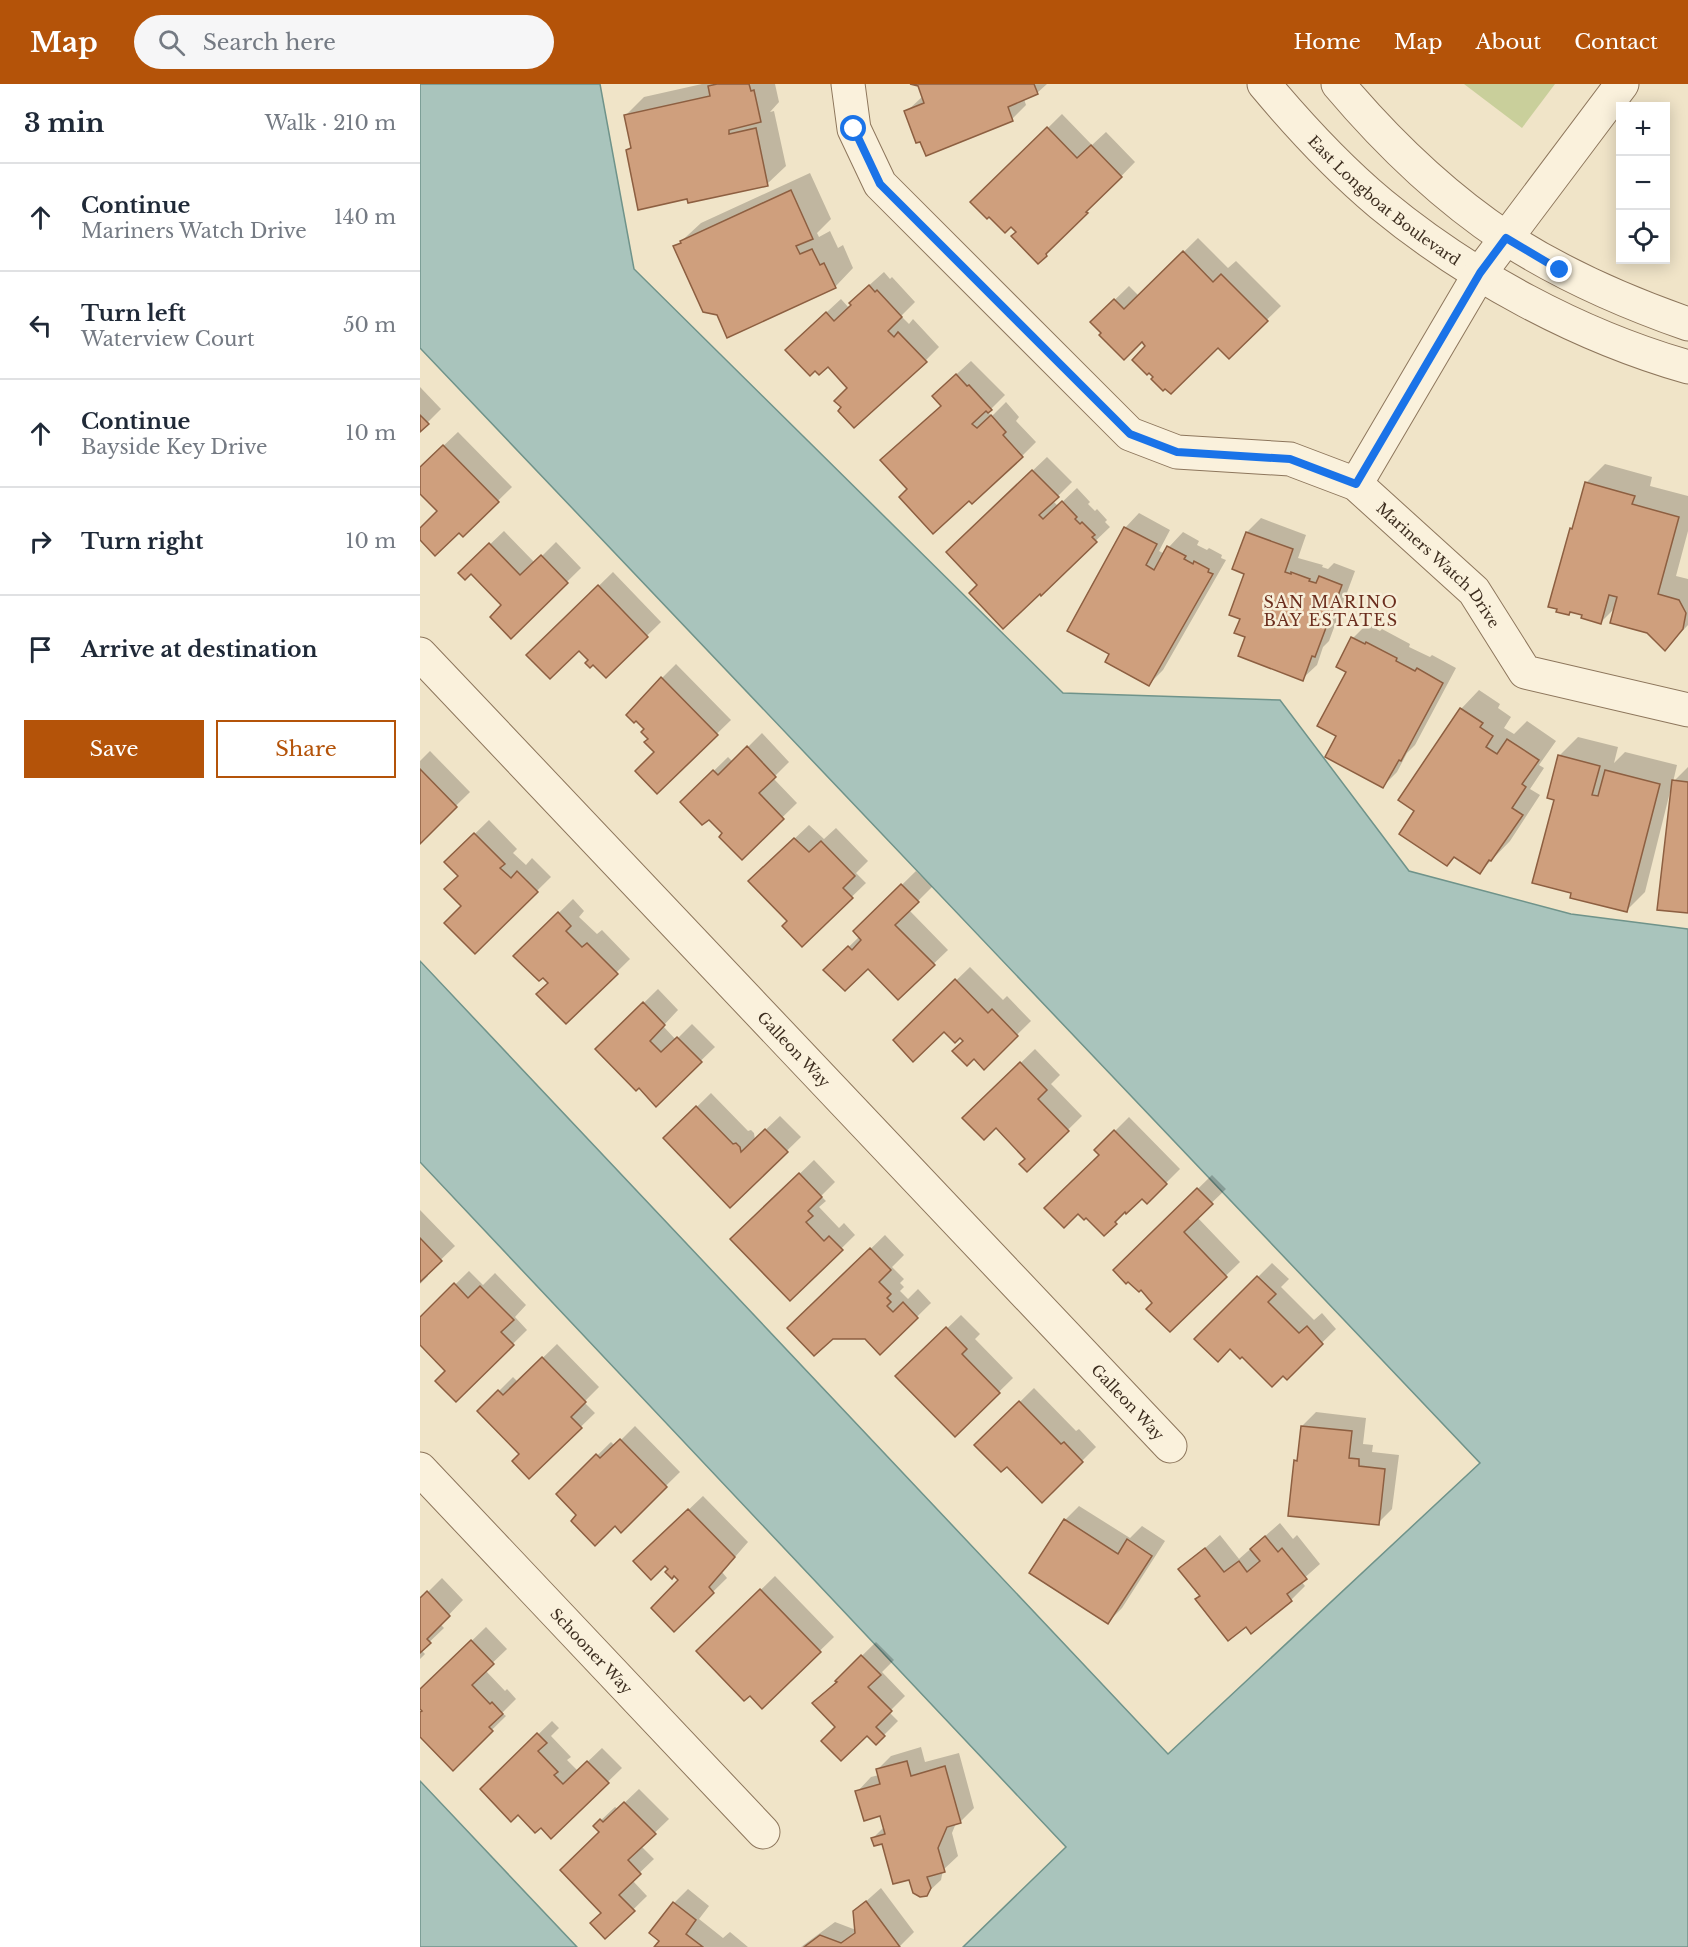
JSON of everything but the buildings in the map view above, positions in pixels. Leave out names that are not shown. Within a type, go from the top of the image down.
[{"type":"street","name":"Mariners Watch Drive","points":[[848,84],[854,129],[880,184],[1130,434],[1177,452],[1290,459],[1356,484],[1474,591],[1525,672],[1688,710]]},
{"type":"street","name":"East Longboat Boulevard","points":[[1264,84],[1306,134],[1380,204],[1428,241],[1480,273],[1592,334],[1632,350],[1688,367]]},
{"type":"street","points":[[1338,84],[1398,149],[1442,189],[1506,238],[1560,270],[1613,296],[1688,324]]},
{"type":"street","points":[[1356,484],[1480,273],[1622,84]]},
{"type":"street","name":"Galleon Way","points":[[420,654],[1170,1446]]},
{"type":"street","name":"Schooner Way","points":[[420,1469],[763,1832]]},
{"type":"green space","points":[[1464,84],[1555,84],[1522,128]]},
{"type":"water","points":[[420,84],[600,84],[634,269],[1063,693],[1280,700],[1409,871],[1571,914],[1688,929],[1688,1947],[963,1947],[1066,1847],[420,1162],[420,961],[1168,1754],[1480,1463],[420,348]]},
{"type":"water","points":[[420,1781],[577,1947],[420,1947]]},
{"type":"district","name":"SAN MARINO BAY ESTATES","points":[[1331,611]]},
{"type":"route","points":[[854,129],[880,184],[1130,434],[1177,452],[1290,459],[1356,484],[1480,273],[1506,238],[1560,270]]}]
